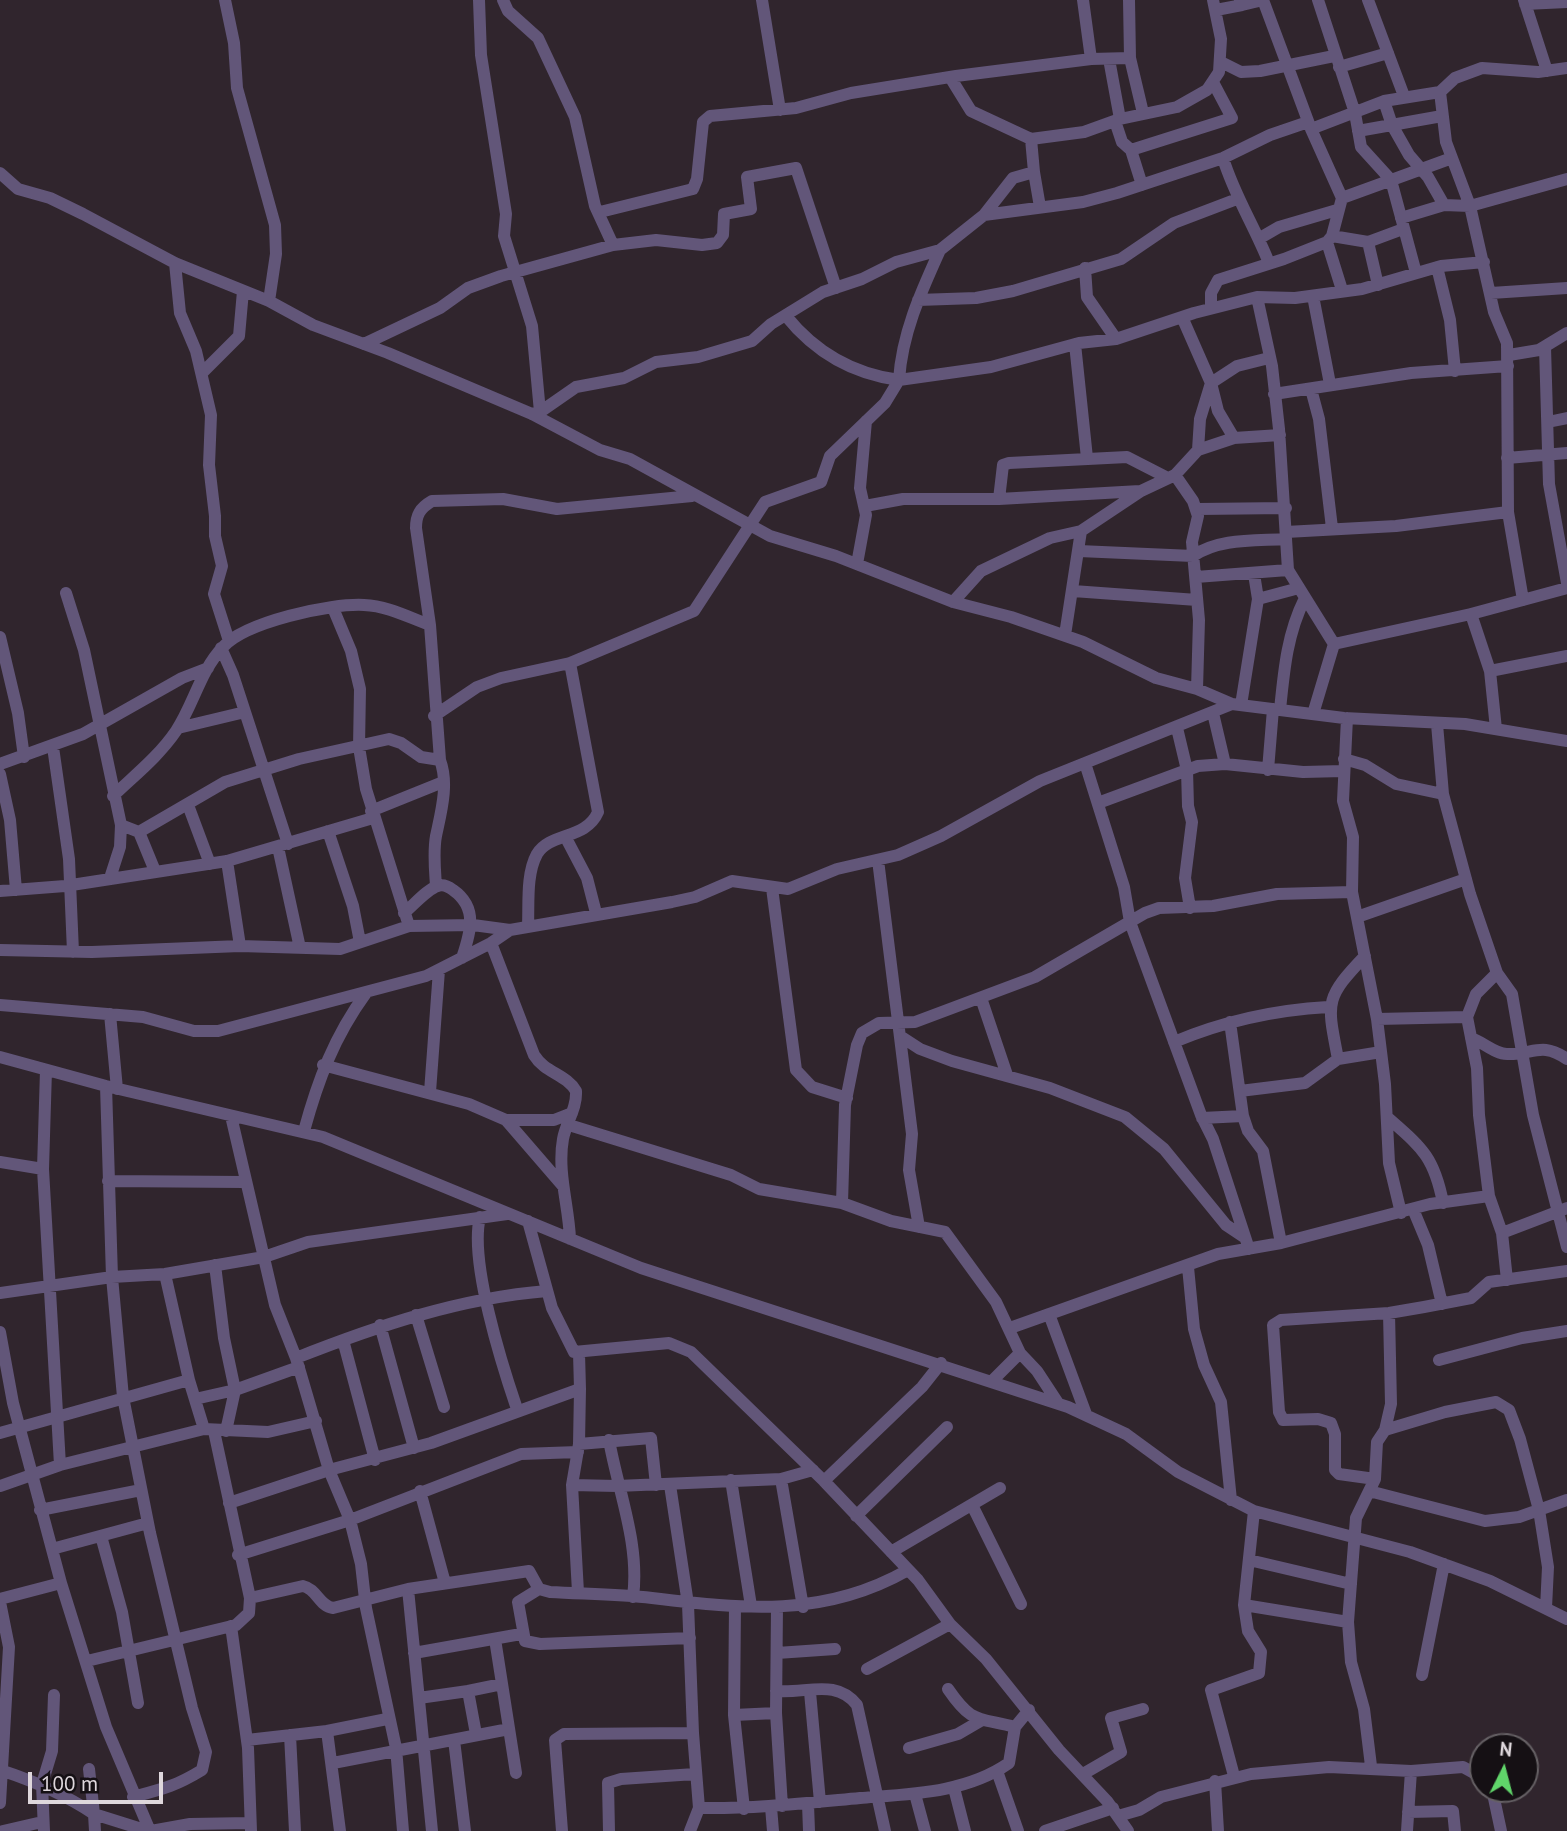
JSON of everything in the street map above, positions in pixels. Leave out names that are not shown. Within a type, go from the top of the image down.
[{"type":"street","points":[[225,0],[234,43],[237,88],[275,225],[276,254],[269,301]]},
{"type":"street","points":[[479,0],[481,55],[506,214],[504,236],[532,326],[536,413]]},
{"type":"street","points":[[503,0],[508,11],[538,38],[575,117],[595,206],[613,245]]},
{"type":"street","points":[[762,0],[780,110]]},
{"type":"street","points":[[1083,0],[1091,59]]},
{"type":"street","points":[[1129,0],[1130,58],[1143,113]]},
{"type":"street","points":[[950,77],[971,111],[1031,139],[1084,132],[1143,113],[1177,107],[1214,84],[1221,62],[1221,39],[1215,5],[1263,0],[1340,204],[1329,239],[1342,290]]},
{"type":"street","points":[[1318,0],[1355,113],[1366,157],[1391,180],[1416,273]]},
{"type":"street","points":[[1368,0],[1404,96]]},
{"type":"street","points":[[1547,71],[1525,2],[1567,2]]},
{"type":"street","points":[[1221,62],[1241,72],[1388,53]]},
{"type":"street","points":[[600,212],[693,189],[697,179],[706,118],[780,110],[876,88],[950,77],[1091,59],[1130,58]]},
{"type":"street","points":[[1109,60],[1122,142],[1131,149],[1142,185]]},
{"type":"street","points":[[985,215],[1083,202],[1142,185],[1223,158],[1270,135],[1355,113],[1384,101],[1440,92],[1455,78],[1482,68],[1547,71],[1567,68]]},
{"type":"street","points":[[1131,149],[1233,118],[1214,84]]},
{"type":"street","points":[[1440,92],[1442,116],[1452,158],[1470,206],[1508,360],[1508,512],[1523,600]]},
{"type":"street","points":[[1384,101],[1392,125],[1444,205]]},
{"type":"street","points":[[1358,131],[1442,116]]},
{"type":"street","points":[[1031,139],[1040,207]]},
{"type":"street","points":[[1223,158],[1237,199],[1260,237],[1269,263]]},
{"type":"street","points":[[1260,237],[1420,168],[1452,158]]},
{"type":"street","points":[[364,344],[440,308],[468,288],[613,245],[656,240],[702,245],[717,243],[723,235],[724,214],[751,209],[747,177],[796,168],[835,288]]},
{"type":"street","points":[[536,413],[576,387],[624,378],[656,362],[698,357],[752,341],[807,300],[896,262],[940,250],[985,215],[1013,178],[1034,172]]},
{"type":"street","points":[[0,173],[18,189],[83,214],[175,263],[269,301],[313,325],[536,413],[600,450],[651,470],[692,496],[751,523],[770,536],[857,564],[953,601],[1065,635],[1156,678],[1197,689],[1236,705],[1347,718],[1496,729],[1567,741]]},
{"type":"street","points":[[1211,308],[1212,293],[1218,280],[1329,239],[1368,242],[1444,205],[1470,206],[1567,179]]},
{"type":"street","points":[[918,300],[976,298],[1013,291],[1121,259],[1174,223],[1237,199]]},
{"type":"street","points":[[1368,242],[1378,285]]},
{"type":"street","points":[[435,716],[477,687],[501,678],[570,663],[694,611],[765,502],[818,484],[830,456],[885,403],[899,380],[902,342],[940,250]]},
{"type":"street","points":[[786,316],[800,333],[830,356],[869,376],[899,380],[991,367],[1099,338],[1116,339],[1211,308],[1257,297],[1313,296],[1378,285],[1460,262],[1484,262]]},
{"type":"street","points":[[175,263],[180,313],[202,373],[211,415],[209,465],[215,505],[215,536],[222,565],[214,594],[225,645],[283,846],[300,948]]},
{"type":"street","points":[[1437,267],[1450,320],[1455,370]]},
{"type":"street","points":[[1086,268],[1087,297],[1116,339]]},
{"type":"street","points":[[1491,293],[1567,288]]},
{"type":"street","points":[[202,373],[239,336],[243,291]]},
{"type":"street","points":[[1313,296],[1329,384]]},
{"type":"street","points":[[1257,297],[1280,435],[1288,570],[1334,644],[1313,714]]},
{"type":"street","points":[[1182,317],[1211,383],[1219,411],[1234,438]]},
{"type":"street","points":[[1274,394],[1329,384],[1455,370],[1508,360],[1545,346],[1567,332]]},
{"type":"street","points":[[1075,344],[1087,458]]},
{"type":"street","points":[[1334,644],[1471,614],[1567,585],[1543,452],[1548,422],[1545,346]]},
{"type":"street","points":[[1198,450],[1200,419],[1211,383],[1237,366],[1269,358]]},
{"type":"street","points":[[1311,389],[1320,419],[1332,528]]},
{"type":"street","points":[[1548,422],[1567,418]]},
{"type":"street","points":[[857,564],[865,526],[860,477],[866,421]]},
{"type":"street","points":[[953,601],[975,576],[990,566],[1050,538],[1081,531],[1141,491],[1172,476],[1198,450],[1234,438],[1280,435]]},
{"type":"street","points":[[1507,458],[1543,452],[1567,453]]},
{"type":"street","points":[[999,499],[1006,463],[1127,457],[1172,476],[1198,509],[1192,556],[1197,600],[1197,689]]},
{"type":"street","points":[[864,506],[903,499],[999,499],[1141,491]]},
{"type":"street","points":[[436,886],[435,848],[441,820],[443,782],[435,716],[430,625],[415,528],[419,512],[432,502],[503,499],[557,509],[692,496]]},
{"type":"street","points":[[1198,509],[1286,508]]},
{"type":"street","points":[[1079,551],[1192,556],[1206,547],[1221,544],[1332,528],[1427,523],[1508,512]]},
{"type":"street","points":[[1065,635],[1081,531]]},
{"type":"street","points":[[1196,577],[1288,570]]},
{"type":"street","points":[[1236,705],[1258,599],[1254,574]]},
{"type":"street","points":[[1073,591],[1197,600]]},
{"type":"street","points":[[66,593],[84,650],[98,727],[121,825],[120,848],[110,878]]},
{"type":"street","points":[[1258,599],[1302,593]]},
{"type":"street","points":[[1268,770],[1287,648],[1302,593]]},
{"type":"street","points":[[113,796],[160,751],[178,728],[208,668],[234,636],[333,608],[362,605],[387,608],[430,625]]},
{"type":"street","points":[[333,608],[351,651],[360,689],[359,747],[372,814],[409,926]]},
{"type":"street","points":[[1471,614],[1490,671],[1496,729]]},
{"type":"street","points":[[0,637],[18,713],[24,757]]},
{"type":"street","points":[[1490,671],[1567,656]]},
{"type":"street","points":[[528,925],[535,858],[542,846],[566,838],[587,826],[598,812],[570,663]]},
{"type":"street","points":[[0,764],[53,747],[98,727],[182,678],[208,668]]},
{"type":"street","points":[[0,1005],[143,1017],[194,1031],[218,1031],[366,993],[439,970],[510,930],[528,925],[695,897],[732,881],[742,880],[772,888],[799,886],[837,869],[918,848],[1030,786],[1236,705]]},
{"type":"street","points":[[178,728],[245,712]]},
{"type":"street","points":[[1213,713],[1225,764]]},
{"type":"street","points":[[1347,718],[1343,801],[1353,837],[1352,892],[1377,1019],[1389,1163],[1407,1211],[1427,1245],[1442,1304]]},
{"type":"street","points":[[1437,724],[1443,794],[1465,879],[1497,973],[1512,994],[1520,1052],[1563,1209],[1567,1247]]},
{"type":"street","points":[[1177,728],[1187,770],[1188,806],[1192,822],[1185,878],[1189,908]]},
{"type":"street","points":[[139,832],[225,782],[262,769],[389,739],[401,743],[421,757],[440,760]]},
{"type":"street","points":[[53,747],[71,885],[73,952]]},
{"type":"street","points":[[1085,763],[1124,887],[1130,922],[1202,1118],[1213,1139],[1247,1243]]},
{"type":"street","points":[[1098,803],[1187,770],[1225,764],[1268,770],[1365,765],[1396,784],[1443,794]]},
{"type":"street","points":[[0,774],[9,820],[16,890]]},
{"type":"street","points":[[0,891],[71,885],[227,861],[328,831],[443,782]]},
{"type":"street","points":[[188,805],[210,864]]},
{"type":"street","points":[[121,825],[139,832],[155,871]]},
{"type":"street","points":[[328,831],[354,906],[360,942]]},
{"type":"street","points":[[566,838],[587,878],[596,913]]},
{"type":"street","points":[[878,860],[912,1134],[909,1170],[919,1227]]},
{"type":"street","points":[[227,861],[240,946]]},
{"type":"street","points":[[1357,917],[1465,879]]},
{"type":"street","points":[[404,913],[436,886],[445,886],[467,903],[473,925],[462,958]]},
{"type":"street","points":[[772,888],[779,960],[793,1031],[796,1070],[812,1087],[847,1098]]},
{"type":"street","points":[[899,1030],[1035,977],[1130,922],[1160,908],[1189,908],[1277,894],[1352,892]]},
{"type":"street","points":[[0,950],[73,952],[240,946],[340,949],[409,926],[473,925],[510,930]]},
{"type":"street","points":[[491,943],[540,1066],[562,1077],[576,1091],[563,1139],[563,1186],[570,1239]]},
{"type":"street","points":[[1338,1059],[1328,1007],[1337,986],[1365,956]]},
{"type":"street","points":[[430,1093],[439,970]]},
{"type":"street","points":[[1497,973],[1476,994],[1467,1017],[1489,1196],[1502,1233],[1507,1280]]},
{"type":"street","points":[[304,1131],[323,1065],[339,1033],[366,993]]},
{"type":"street","points":[[981,998],[1007,1074]]},
{"type":"street","points":[[1174,1042],[1230,1022],[1296,1009],[1328,1007]]},
{"type":"street","points":[[110,1014],[108,1181],[112,1277],[123,1397],[148,1523],[206,1760],[202,1770],[177,1786],[133,1797]]},
{"type":"street","points":[[1377,1019],[1467,1017]]},
{"type":"street","points":[[1230,1022],[1243,1116],[1248,1131],[1263,1151],[1281,1243]]},
{"type":"street","points":[[842,1203],[841,1173],[847,1098],[857,1045],[862,1033],[879,1023],[899,1030],[920,1049],[952,1061],[1007,1074],[1125,1117],[1164,1149],[1226,1225],[1247,1243]]},
{"type":"street","points":[[1471,1038],[1499,1053],[1541,1048],[1557,1052],[1567,1059]]},
{"type":"street","points":[[1240,1091],[1305,1083],[1338,1059],[1381,1052]]},
{"type":"street","points":[[0,1057],[111,1088],[304,1131],[356,1149],[641,1268],[1058,1403],[1126,1434],[1178,1472],[1254,1511],[1354,1535],[1444,1564],[1567,1619]]},
{"type":"street","points":[[323,1065],[469,1104],[506,1120],[570,1119],[731,1175],[758,1189],[842,1203],[919,1227],[946,1232],[996,1302],[1020,1353],[1037,1371],[1058,1403]]},
{"type":"street","points":[[46,1070],[43,1169],[60,1465]]},
{"type":"street","points":[[231,1116],[244,1182],[275,1305],[298,1363],[329,1470],[350,1520],[362,1564],[365,1601],[387,1719],[396,1748],[403,1831]]},
{"type":"street","points":[[1202,1118],[1243,1116]]},
{"type":"street","points":[[1387,1117],[1429,1156],[1436,1170],[1443,1203]]},
{"type":"street","points":[[506,1120],[563,1186]]},
{"type":"street","points":[[554,1120],[563,1139]]},
{"type":"street","points":[[0,1162],[43,1169]]},
{"type":"street","points":[[108,1181],[244,1182]]},
{"type":"street","points":[[1010,1328],[1188,1267],[1247,1243],[1281,1243],[1407,1211],[1489,1196]]},
{"type":"street","points":[[1502,1233],[1563,1209]]},
{"type":"street","points":[[0,1293],[112,1277],[165,1274],[264,1257],[321,1240],[509,1213]]},
{"type":"street","points":[[480,1217],[477,1248],[499,1356],[517,1409]]},
{"type":"street","points":[[528,1221],[559,1327],[574,1352],[669,1343],[691,1352],[824,1481],[908,1570],[950,1623],[986,1659],[1059,1750],[1083,1774],[1128,1831]]},
{"type":"street","points":[[1506,1258],[1528,1276]]},
{"type":"street","points":[[1375,1479],[1339,1474],[1335,1470],[1336,1445],[1331,1423],[1318,1419],[1283,1420],[1279,1412],[1273,1325],[1281,1320],[1389,1313],[1471,1298],[1489,1282],[1506,1258]]},
{"type":"street","points":[[215,1265],[224,1338],[235,1390],[215,1430]]},
{"type":"street","points":[[1188,1267],[1194,1329],[1221,1402],[1231,1500]]},
{"type":"street","points":[[1489,1282],[1567,1271]]},
{"type":"street","points":[[87,1661],[231,1626],[246,1617],[250,1598],[238,1555],[215,1430],[195,1399],[165,1274]]},
{"type":"street","points":[[195,1399],[235,1390],[380,1325],[488,1300],[547,1291]]},
{"type":"street","points":[[1371,1766],[1364,1709],[1350,1653],[1348,1622],[1356,1518],[1375,1479],[1377,1442],[1385,1430],[1391,1404],[1389,1313]]},
{"type":"street","points":[[1049,1314],[1086,1414]]},
{"type":"street","points":[[416,1315],[444,1407]]},
{"type":"street","points":[[380,1325],[414,1448]]},
{"type":"street","points":[[1439,1360],[1522,1338],[1567,1331]]},
{"type":"street","points":[[0,1332],[20,1428],[61,1583],[103,1718],[133,1797],[150,1831]]},
{"type":"street","points":[[343,1340],[375,1460]]},
{"type":"street","points":[[578,1592],[572,1485],[579,1448],[579,1353]]},
{"type":"street","points":[[992,1381],[1020,1353]]},
{"type":"street","points":[[824,1481],[922,1387],[941,1363]]},
{"type":"street","points":[[0,1433],[189,1380]]},
{"type":"street","points":[[229,1503],[329,1470],[414,1448],[517,1409],[580,1389]]},
{"type":"street","points":[[1385,1430],[1446,1412],[1496,1402],[1509,1410],[1520,1439],[1539,1510],[1548,1567],[1546,1608]]},
{"type":"street","points":[[0,1486],[60,1465],[215,1430],[268,1432],[316,1421]]},
{"type":"street","points":[[856,1516],[947,1427]]},
{"type":"street","points":[[238,1555],[350,1520],[521,1454],[579,1448],[609,1440],[651,1438],[688,1604],[695,1774],[699,1808],[691,1831],[682,1831]]},
{"type":"street","points":[[609,1440],[617,1486],[632,1540],[635,1580],[633,1597]]},
{"type":"street","points":[[572,1485],[663,1485],[781,1479],[813,1470]]},
{"type":"street","points":[[781,1479],[803,1607]]},
{"type":"street","points":[[731,1480],[751,1606]]},
{"type":"street","points":[[891,1552],[1000,1488]]},
{"type":"street","points":[[40,1510],[141,1490]]},
{"type":"street","points":[[420,1491],[445,1583]]},
{"type":"street","points":[[1369,1492],[1485,1521],[1519,1517],[1567,1500]]},
{"type":"street","points":[[972,1505],[1021,1604]]},
{"type":"street","points":[[1234,1776],[1211,1690],[1259,1674],[1261,1652],[1245,1623],[1244,1605],[1254,1511]]},
{"type":"street","points":[[52,1549],[148,1523]]},
{"type":"street","points":[[101,1536],[122,1612],[138,1703]]},
{"type":"street","points":[[1249,1560],[1351,1584]]},
{"type":"street","points":[[1422,1675],[1444,1564]]},
{"type":"street","points":[[690,1638],[540,1644],[525,1641],[521,1634],[518,1602],[539,1589],[688,1604],[803,1607],[853,1597],[908,1570]]},
{"type":"street","points":[[250,1598],[303,1586],[311,1589],[327,1607],[365,1601],[408,1589],[529,1571],[539,1589]]},
{"type":"street","points":[[0,1803],[9,1647],[0,1600],[61,1583]]},
{"type":"street","points":[[408,1589],[432,1831]]},
{"type":"street","points":[[1244,1605],[1348,1622]]},
{"type":"street","points":[[734,1606],[734,1715],[744,1809]]},
{"type":"street","points":[[773,1831],[776,1806],[777,1606]]},
{"type":"street","points":[[867,1669],[950,1623]]},
{"type":"street","points":[[2,1770],[42,1783],[94,1814],[150,1831],[190,1824],[251,1827],[247,1740],[231,1626]]},
{"type":"street","points":[[414,1653],[521,1634]]},
{"type":"street","points":[[495,1639],[516,1773]]},
{"type":"street","points":[[777,1653],[835,1649]]},
{"type":"street","points":[[419,1698],[502,1684]]},
{"type":"street","points":[[775,1691],[810,1692],[827,1687],[839,1690],[857,1705],[885,1831]]},
{"type":"street","points":[[948,1689],[964,1712],[982,1720],[1015,1727]]},
{"type":"street","points":[[468,1691],[476,1734]]},
{"type":"street","points":[[809,1831],[814,1803],[810,1692]]},
{"type":"street","points":[[3,1831],[43,1826],[42,1783],[52,1751],[54,1695]]},
{"type":"street","points":[[1083,1774],[1121,1752],[1111,1718],[1143,1709]]},
{"type":"street","points":[[699,1808],[744,1809],[878,1798],[954,1788],[997,1771],[1009,1763],[1015,1727],[1029,1710]]},
{"type":"street","points":[[734,1715],[776,1713]]},
{"type":"street","points":[[247,1740],[327,1731],[387,1719]]},
{"type":"street","points":[[909,1748],[958,1734],[982,1720]]},
{"type":"street","points":[[333,1763],[396,1748],[424,1746],[509,1729]]},
{"type":"street","points":[[327,1731],[340,1831]]},
{"type":"street","points":[[562,1831],[555,1740],[564,1734],[693,1733]]},
{"type":"street","points":[[290,1735],[295,1831]]},
{"type":"street","points":[[454,1740],[465,1831]]},
{"type":"street","points":[[1052,1830],[1115,1812],[1139,1810],[1161,1797],[1234,1776],[1329,1767],[1371,1766],[1411,1771],[1463,1767],[1469,1770]]},
{"type":"street","points":[[89,1769],[95,1831]]},
{"type":"street","points":[[997,1771],[1018,1831]]},
{"type":"street","points":[[1407,1831],[1411,1771]]},
{"type":"street","points":[[609,1831],[608,1783],[621,1779],[695,1774]]},
{"type":"street","points":[[1215,1781],[1218,1831]]},
{"type":"street","points":[[954,1788],[965,1831]]},
{"type":"street","points":[[915,1794],[925,1831]]},
{"type":"street","points":[[1495,1803],[1502,1831]]},
{"type":"street","points":[[1408,1812],[1453,1811],[1455,1831]]}]
